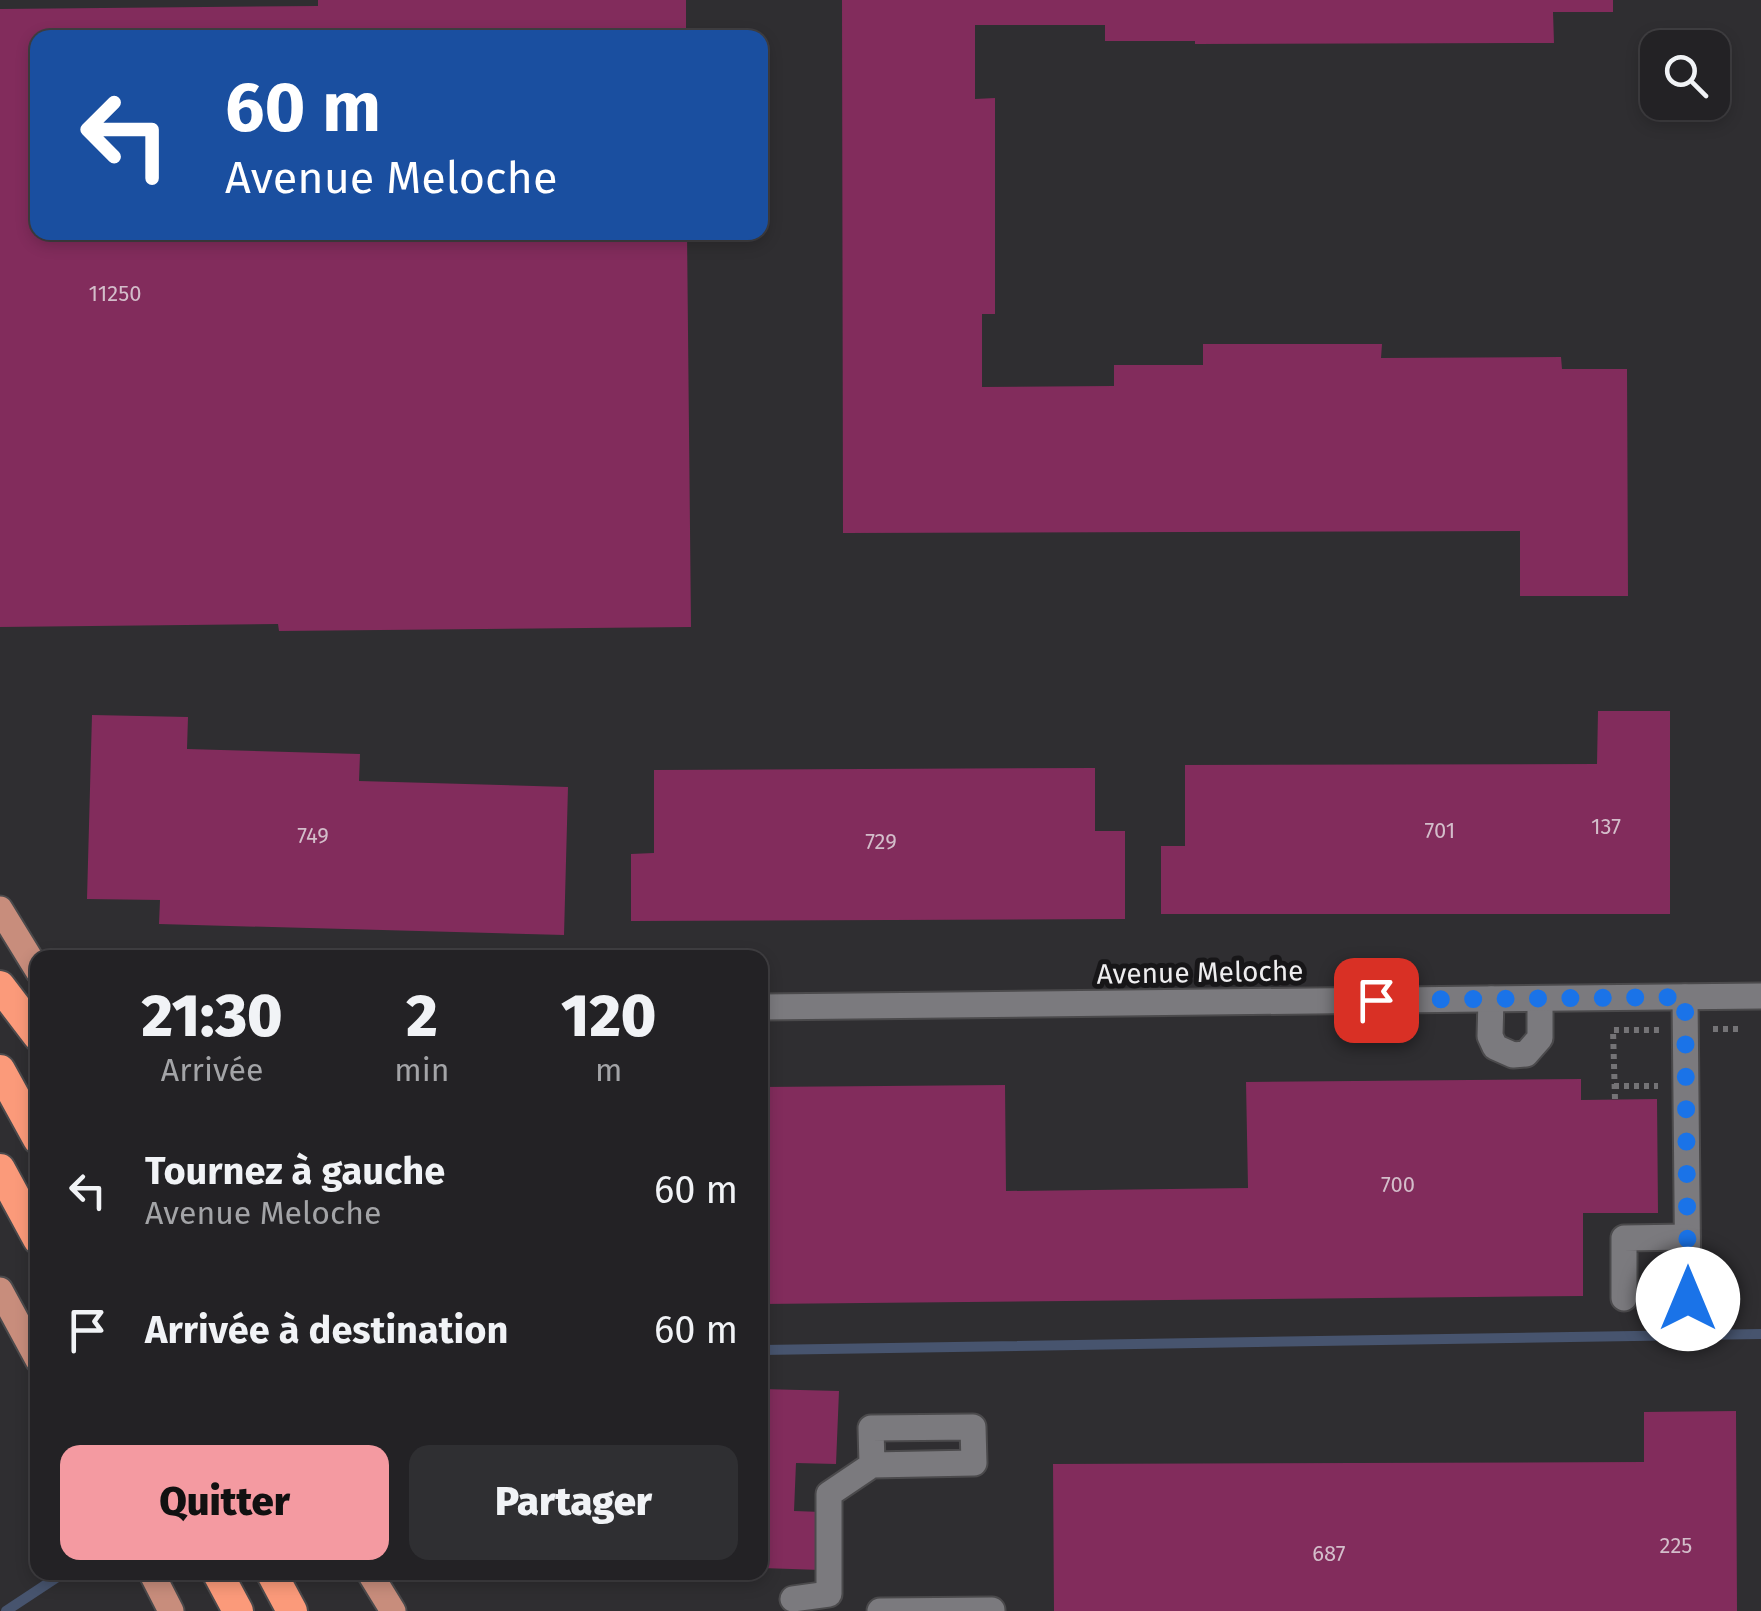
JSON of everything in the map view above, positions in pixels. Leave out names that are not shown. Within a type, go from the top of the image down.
[{"type":"highway","points":[[0,986],[30,1025]]},
{"type":"highway","points":[[0,1070],[30,1124]]},
{"type":"highway","points":[[0,1169],[30,1224]]},
{"type":"highway","points":[[221,1580],[238,1611]]},
{"type":"highway","points":[[275,1580],[292,1611]]},
{"type":"main road","points":[[0,909],[30,958]]},
{"type":"main road","points":[[0,1290],[30,1345]]},
{"type":"main road","points":[[155,1580],[171,1611]]},
{"type":"main road","points":[[374,1580],[392,1611]]},
{"type":"street","name":"Avenue Meloche","points":[[768,1007],[1761,996]]},
{"type":"street","points":[[1685,997],[1688,1299]]},
{"type":"street","points":[[1491,999],[1490,1036],[1494,1047],[1513,1055],[1526,1054],[1540,1038],[1540,998]]},
{"type":"street","points":[[1624,1298],[1624,1238],[1687,1237]]},
{"type":"street","points":[[793,1599],[829,1603],[830,1494],[872,1465]]},
{"type":"street","points":[[880,1611],[992,1610]]},
{"type":"path","points":[[1613,1030],[1614,1099]]},
{"type":"path","points":[[1614,1086],[1664,1086]]},
{"type":"building","points":[[318,0],[686,0],[686,30],[30,30],[30,240],[687,240],[691,627],[279,631],[278,624],[0,627],[0,9],[318,6]]},
{"type":"building","points":[[842,0],[1613,0],[1613,12],[1553,12],[1554,43],[1195,44],[1105,41],[1105,25],[975,25],[975,99],[995,98],[995,314],[982,314],[982,387],[1114,386],[1114,365],[1203,365],[1203,344],[1382,344],[1381,358],[1561,357],[1562,369],[1627,369],[1628,596],[1520,596],[1520,531],[843,533]]},
{"type":"building","points":[[1598,711],[1670,711],[1670,914],[1161,914],[1161,846],[1185,846],[1185,765],[1597,764]]},
{"type":"building","points":[[92,715],[188,717],[187,749],[360,754],[359,781],[568,787],[564,935],[159,924],[160,900],[87,899]]},
{"type":"building","points":[[1095,768],[1095,831],[1125,831],[1125,919],[631,921],[631,854],[654,853],[654,770]]},
{"type":"building","points":[[1581,1079],[1581,1100],[1657,1099],[1658,1213],[1583,1213],[1583,1296],[768,1304],[768,1087],[1005,1085],[1006,1191],[1248,1188],[1246,1082]]},
{"type":"building","points":[[768,1389],[839,1391],[836,1464],[796,1463],[794,1511],[822,1512],[821,1570],[768,1568]]},
{"type":"building","points":[[1736,1411],[1737,1611],[1054,1611],[1053,1464],[1644,1462],[1644,1412]]},
{"type":"waterway","points":[[768,1350],[1761,1334]]},
{"type":"waterway","points":[[6,1611],[53,1580]]},
{"type":"route","points":[[1376,1000],[1685,997],[1688,1299]]}]
